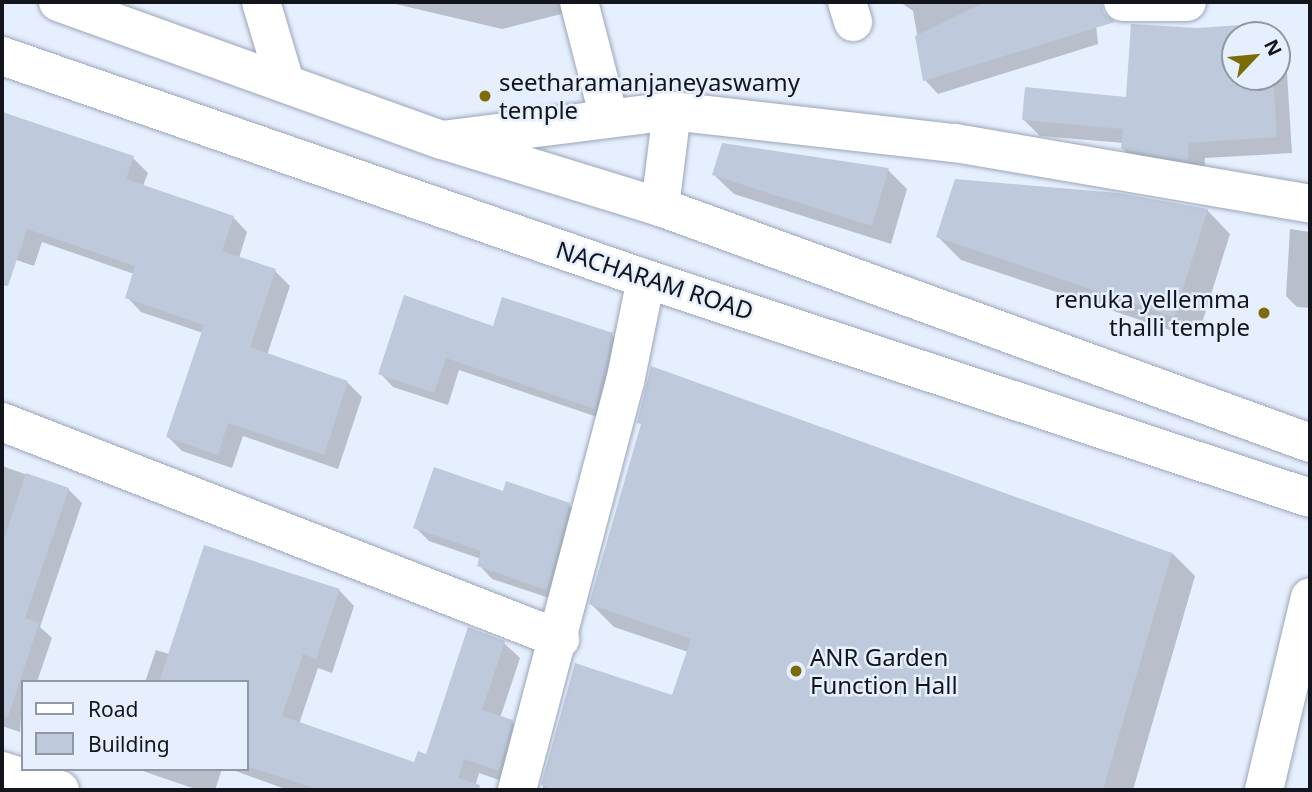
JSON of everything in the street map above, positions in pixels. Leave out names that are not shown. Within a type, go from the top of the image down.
[{"type":"main road","points":[[58,2],[442,140],[660,207],[1310,443]]},
{"type":"main road","points":[[261,2],[285,82]]},
{"type":"main road","points":[[579,2],[609,118]]},
{"type":"main road","points":[[1123,2],[1187,2]]},
{"type":"main road","name":"NACHARAM ROAD","points":[[2,56],[646,279],[1310,498]]},
{"type":"main road","points":[[442,140],[672,111],[955,144],[1310,204]]},
{"type":"main road","points":[[660,207],[672,111]]},
{"type":"main road","points":[[517,790],[561,639],[628,371],[646,279]]},
{"type":"main road","points":[[2,422],[561,639]]},
{"type":"main road","points":[[1250,478],[1261,426]]},
{"type":"main road","points":[[1264,790],[1297,710],[1310,597]]},
{"type":"main road","points":[[2,771],[60,790]]},
{"type":"building","points":[[985,2],[1101,2],[1104,13],[1115,22],[923,81],[915,36]]},
{"type":"building","points":[[1131,24],[1197,28],[1221,26],[1221,91],[1274,91],[1277,137],[1189,143],[1188,161],[1121,149],[1123,129],[1022,120],[1025,87],[1126,97]]},
{"type":"building","points":[[2,112],[134,156],[126,179],[234,216],[222,251],[276,269],[250,347],[348,381],[324,455],[228,423],[218,455],[166,437],[204,325],[125,298],[135,266],[27,229],[8,286],[2,285]]},
{"type":"building","points":[[722,143],[889,168],[872,226],[712,175]]},
{"type":"building","points":[[955,179],[1118,193],[1208,209],[1174,317],[936,237]]},
{"type":"building","points":[[404,295],[493,326],[502,297],[613,333],[595,409],[446,358],[434,393],[378,374]]},
{"type":"building","name":"ANR Garden Function Hall","points":[[651,366],[1172,553],[1103,790],[555,790],[541,785],[575,663],[672,695],[691,639],[589,604],[641,424],[637,423]]},
{"type":"building","points":[[434,467],[503,491],[506,481],[570,503],[547,590],[477,566],[481,551],[413,528]]},
{"type":"building","points":[[26,473],[69,488],[25,618],[39,623],[8,717],[2,716],[2,545]]},
{"type":"building","points":[[204,545],[340,589],[316,659],[303,654],[282,716],[414,762],[418,751],[426,754],[468,627],[505,641],[482,710],[513,720],[499,771],[464,759],[458,778],[480,785],[479,790],[320,790],[248,766],[248,680],[160,680]]},
{"type":"place","name":"seetharamanjaneyaswamy temple","points":[[485,96]]},
{"type":"place","name":"renuka yellemma thalli temple","points":[[1264,313]]},
{"type":"place","name":"ANR Garden Function Hall","points":[[796,671]]}]
